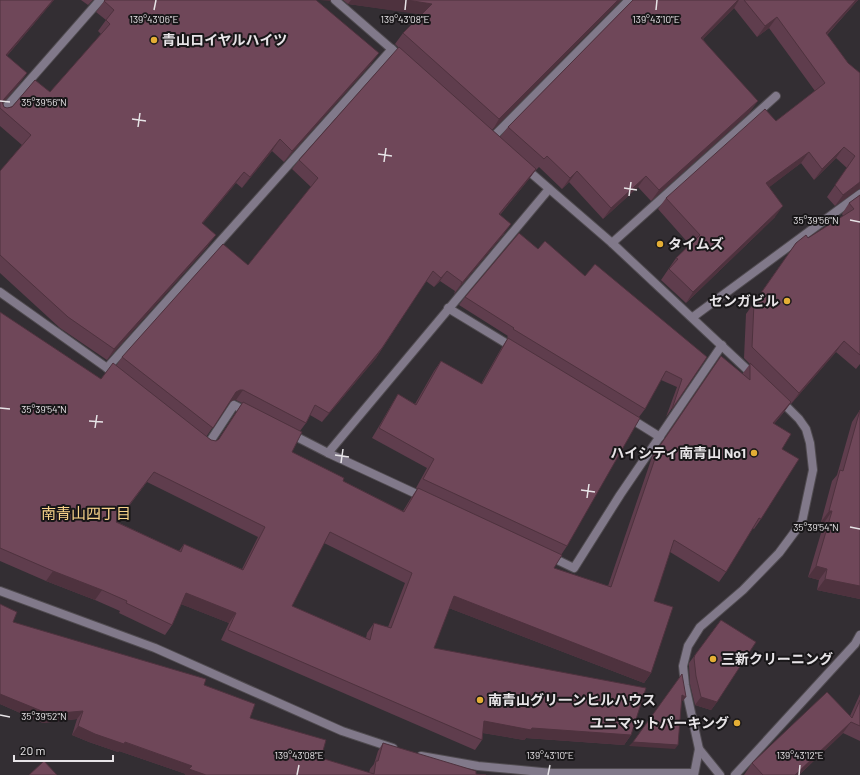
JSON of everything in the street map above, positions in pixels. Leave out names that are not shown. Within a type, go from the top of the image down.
[{"type":"street","points":[[0,114],[100,0]]},
{"type":"street","points":[[335,0],[410,65]]},
{"type":"street","points":[[492,138],[629,0]]},
{"type":"street","points":[[107,368],[392,49]]},
{"type":"street","points":[[612,243],[776,96]]},
{"type":"street","points":[[520,163],[612,243],[758,379]]},
{"type":"street","points":[[328,453],[549,189]]},
{"type":"street","points":[[693,317],[860,194]]},
{"type":"street","points":[[0,292],[125,382]]},
{"type":"street","points":[[448,308],[523,354]]},
{"type":"street","points":[[538,551],[574,568],[620,495],[722,345]]},
{"type":"street","points":[[415,755],[478,766],[552,772],[694,774],[699,749],[683,672],[688,646],[700,627],[743,590],[779,553],[802,522],[813,470],[810,443],[806,429],[799,419],[773,394]]},
{"type":"street","points":[[201,442],[207,446],[234,405],[254,415]]},
{"type":"street","points":[[619,412],[660,437]]},
{"type":"street","points":[[281,429],[328,453],[429,500]]},
{"type":"street","points":[[0,591],[155,648],[342,731],[400,751]]},
{"type":"street","points":[[735,775],[855,644],[860,635]]},
{"type":"street","points":[[699,749],[720,775]]},
{"type":"building","points":[[0,0],[53,0],[6,55],[27,73],[2,102],[4,107],[7,108],[12,107],[35,80],[50,92],[110,24],[106,20],[114,10],[104,1],[105,0],[316,0],[379,53],[292,151],[280,139],[250,177],[244,172],[202,223],[216,235],[114,349],[68,317],[0,255],[0,171],[31,135],[0,108]]},
{"type":"building","points":[[407,0],[618,0],[499,119],[403,33],[432,4]]},
{"type":"building","points":[[633,0],[738,0],[701,38],[758,101],[659,190],[646,176],[611,208],[577,171],[570,178],[547,156],[544,159],[508,127]]},
{"type":"building","points":[[744,0],[856,0],[826,33],[848,63],[860,73],[860,182],[843,195],[835,185],[855,156],[844,147],[822,169],[809,152],[766,183],[783,206],[693,292],[669,269],[678,259],[676,258],[700,235],[666,198],[765,109],[776,121],[825,83],[777,17],[765,26]]},
{"type":"building","points":[[399,47],[536,169],[499,214],[511,224],[461,284],[462,282],[447,271],[441,278],[433,271],[382,348],[329,413],[315,405],[306,423],[243,390],[240,390],[236,392],[213,428],[122,357],[223,244],[248,265],[318,178],[299,160]]},
{"type":"building","points":[[860,195],[860,355],[844,341],[799,393],[752,347],[754,303],[796,243],[806,235],[808,238],[854,209],[849,203]]},
{"type":"building","points":[[519,233],[538,249],[545,241],[585,276],[595,264],[707,357],[672,409],[682,379],[666,371],[645,409],[513,329],[514,328],[465,297]]},
{"type":"building","points":[[0,312],[101,379],[113,363],[211,440],[216,441],[219,439],[243,402],[302,432],[292,452],[344,478],[343,481],[404,512],[418,488],[562,555],[554,568],[611,587],[659,447],[721,356],[750,380],[750,363],[791,402],[773,423],[791,434],[782,449],[799,459],[761,519],[759,518],[726,572],[674,540],[654,601],[673,607],[651,673],[454,596],[434,648],[646,688],[631,735],[532,728],[531,730],[484,721],[482,740],[228,630],[236,613],[186,593],[172,625],[126,603],[127,601],[0,548]],"holes":[[[154,472],[265,527],[243,570],[184,544],[181,552],[116,522]],[[330,532],[412,573],[391,628],[374,623],[370,640],[292,606]]]},
{"type":"building","points":[[508,338],[640,418],[567,546],[423,479],[434,459],[379,428],[398,394],[416,405],[441,361],[482,384]]},
{"type":"building","points":[[860,410],[860,586],[825,579],[827,569],[816,566],[832,511],[829,511],[840,470],[843,471]]},
{"type":"building","points":[[0,604],[17,612],[13,622],[206,679],[204,685],[255,704],[250,718],[326,740],[321,758],[374,774],[376,761],[378,761],[383,743],[476,771],[476,774],[486,775],[206,775],[189,769],[192,766],[125,742],[124,744],[95,734],[78,726],[83,711],[49,714],[0,694]]},
{"type":"building","points":[[721,620],[756,642],[717,702],[701,697],[696,676],[694,658]]},
{"type":"building","points":[[682,674],[686,697],[682,695],[678,745],[633,742]]},
{"type":"building","points":[[827,692],[852,718],[860,700],[860,726],[851,722],[795,775],[763,775],[752,763]]},
{"type":"building","points":[[44,761],[57,775],[29,775]]},
{"type":"place","name":"青山ロイヤルハイツ","points":[[154,40]]},
{"type":"place","name":"タイムズ","points":[[660,244]]},
{"type":"place","name":"センガビル","points":[[787,301]]},
{"type":"place","name":"ハイシティ南青山 No1","points":[[754,453]]},
{"type":"place","name":"三新クリーニング","points":[[713,659]]},
{"type":"place","name":"南青山グリ一ンヒルハウス","points":[[480,700]]},
{"type":"place","name":"ユニマットパーキング","points":[[737,723]]},
{"type":"district","name":"南青山四丁目","points":[[86,514]]}]
